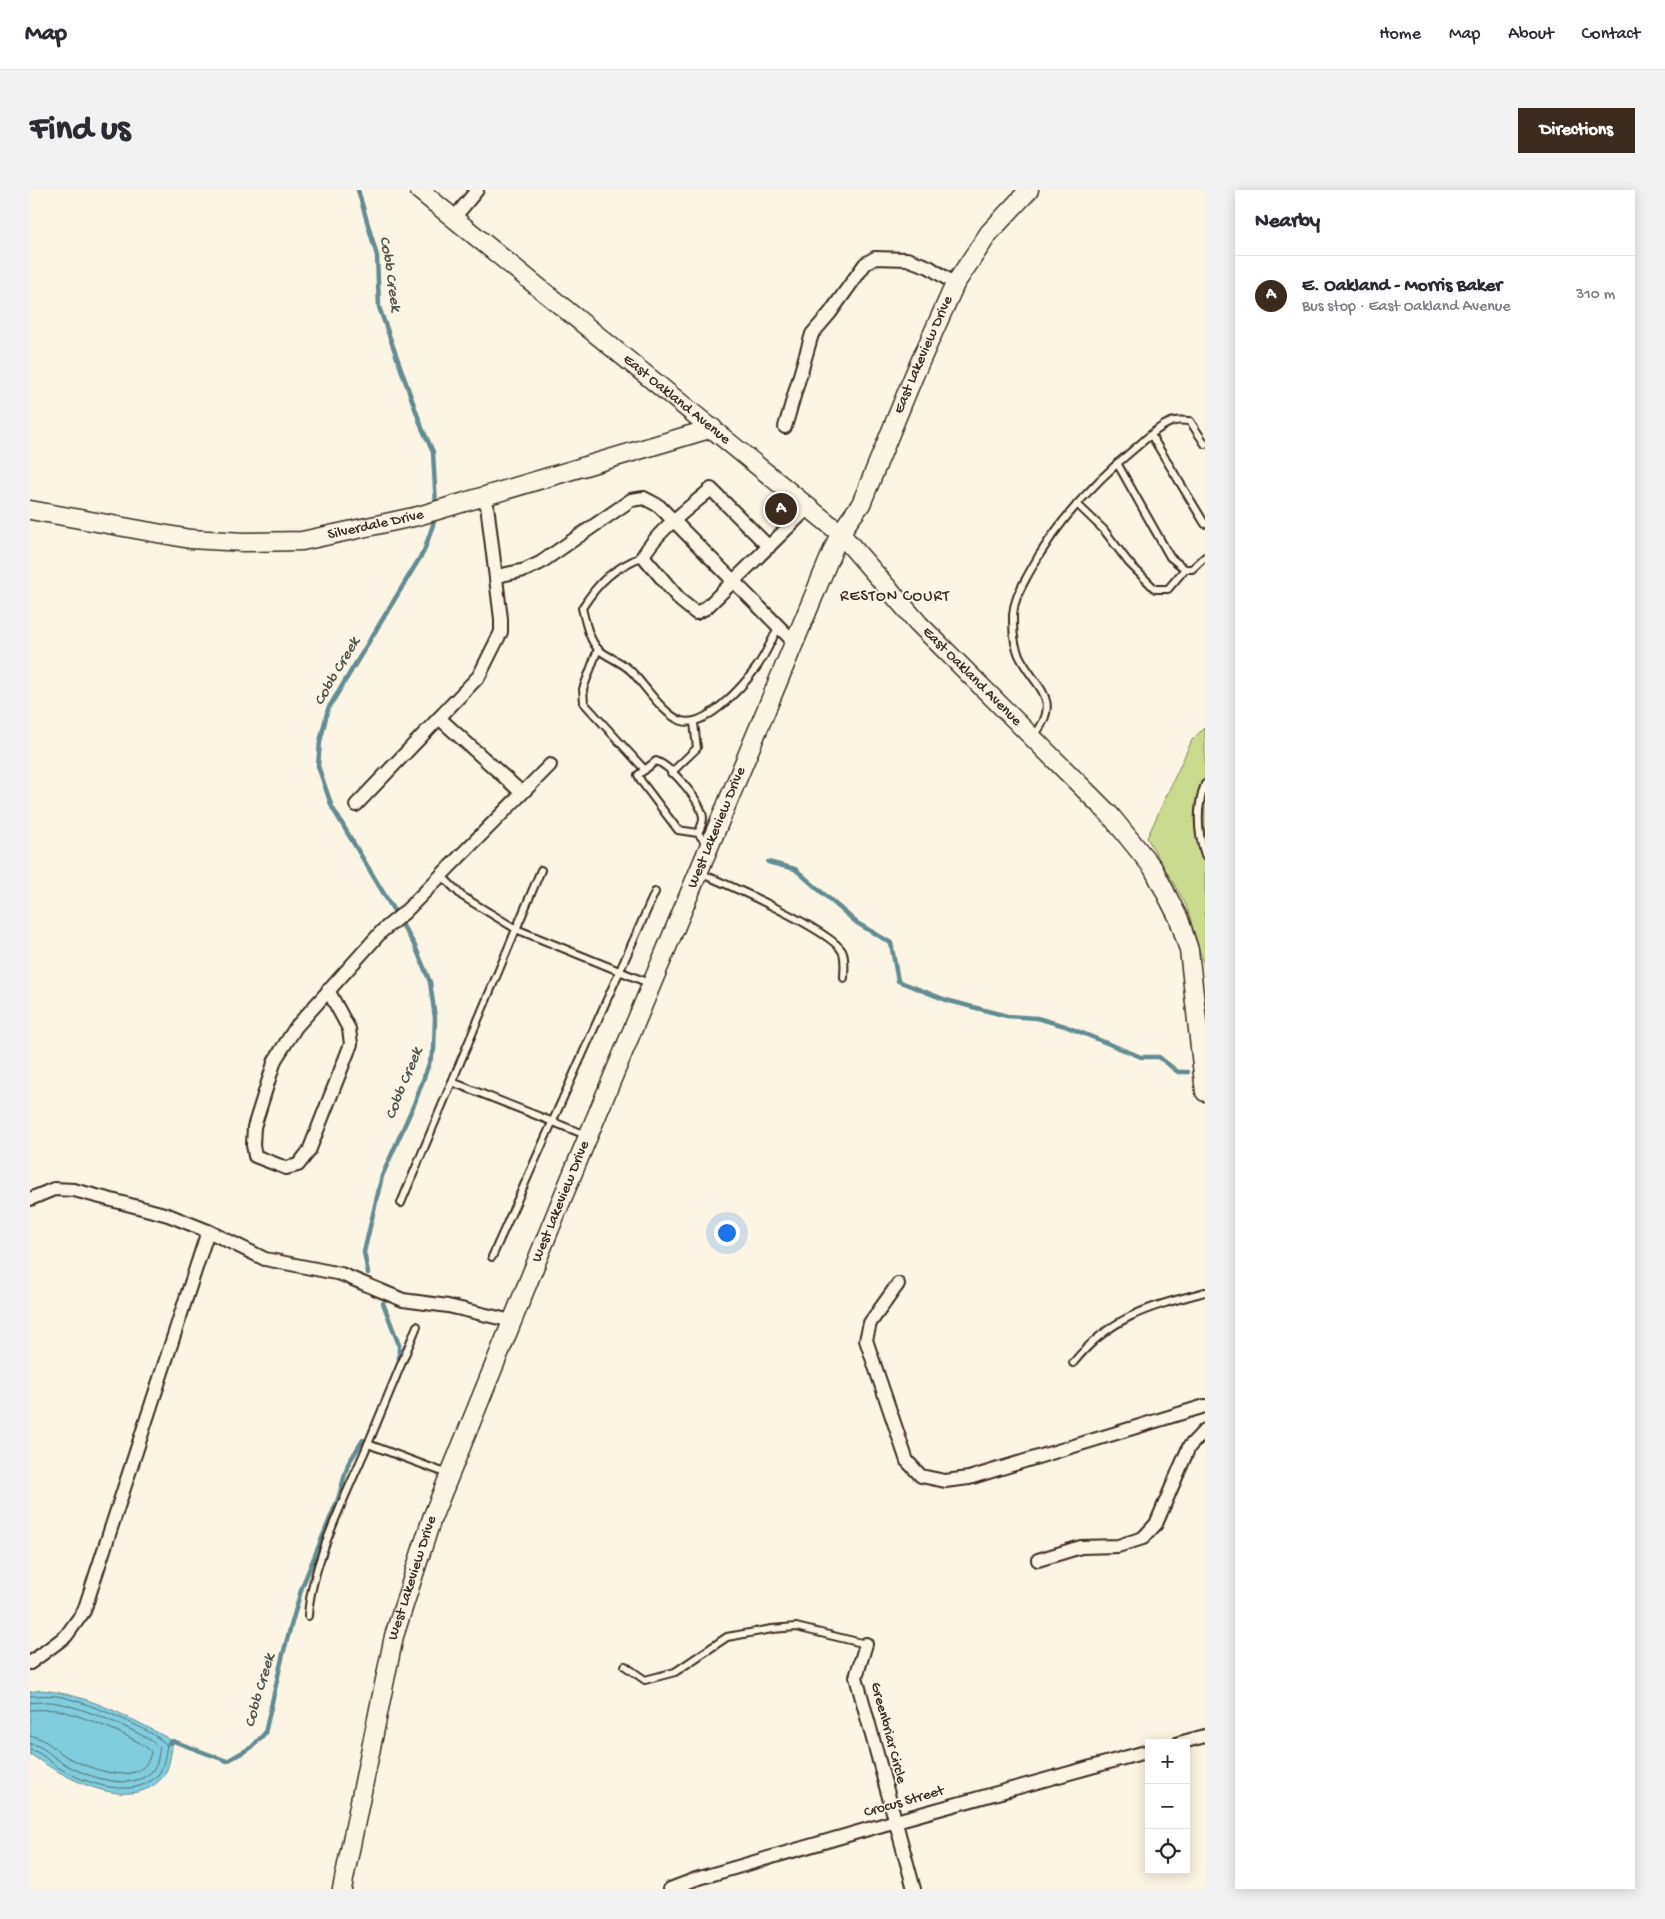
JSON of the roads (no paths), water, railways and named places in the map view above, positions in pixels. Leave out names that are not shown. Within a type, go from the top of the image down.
[{"type":"street","name":"East Oakland Avenue","points":[[419,190],[840,533],[918,623],[1110,815],[1153,868],[1179,919],[1189,950],[1205,1092]]},
{"type":"street","points":[[454,218],[477,190]]},
{"type":"street","name":"East Lakeview Drive","points":[[840,533],[861,504],[914,373],[955,284],[988,233],[1029,190]]},
{"type":"street","points":[[785,426],[812,334],[865,264],[875,258],[907,258],[929,267],[955,284]]},
{"type":"street","name":"Silverdale Drive","points":[[30,510],[142,532],[190,539],[244,542],[302,541],[418,516],[712,428]]},
{"type":"street","points":[[769,546],[711,489],[674,521],[648,548],[643,556],[681,601],[696,613],[706,608],[809,508]]},
{"type":"street","points":[[356,805],[479,676],[500,632],[502,619],[486,496]]},
{"type":"street","points":[[497,576],[525,570],[540,563],[631,500],[644,498],[659,506],[794,642]]},
{"type":"street","name":"West Lakeview Drive","points":[[342,1889],[394,1636],[432,1518],[588,1135],[698,872],[704,840],[794,642],[840,533]]},
{"type":"street","points":[[439,718],[521,792]]},
{"type":"street","points":[[328,990],[349,1029],[351,1044],[309,1151],[298,1165],[286,1168],[255,1156],[253,1145],[254,1127],[276,1060],[296,1027],[328,990],[382,931],[406,912],[521,792],[550,765]]},
{"type":"street","points":[[30,1199],[54,1189],[74,1190],[168,1215],[208,1231],[265,1259],[341,1274],[403,1300],[448,1306],[512,1321]]},
{"type":"street","points":[[30,1663],[66,1636],[84,1611],[208,1231]]},
{"type":"street","points":[[898,1284],[870,1323],[866,1340],[907,1461],[921,1476],[945,1481],[969,1478],[1205,1406]]},
{"type":"street","points":[[1038,1560],[1080,1547],[1118,1546],[1143,1538],[1156,1524],[1189,1447],[1205,1430]]},
{"type":"street","name":"Greenbriar Circle","points":[[866,1644],[856,1677],[914,1889]]},
{"type":"street","points":[[1190,1740],[1205,1736]]},
{"type":"street","name":"Crocus Street","points":[[670,1889],[696,1879],[896,1821],[1145,1752]]},
{"type":"lane","points":[[1033,737],[1045,722],[1047,705],[1040,687],[1018,653],[1012,631],[1014,601],[1041,550],[1077,504],[1117,463],[1151,435],[1174,421],[1190,421],[1205,444]]},
{"type":"lane","points":[[1151,435],[1205,524]]},
{"type":"lane","points":[[1117,463],[1170,557],[1185,569],[1192,569],[1205,557]]},
{"type":"lane","points":[[1077,504],[1104,530],[1129,562],[1154,589],[1168,590],[1185,569]]},
{"type":"lane","points":[[643,556],[612,572],[595,588],[582,608],[586,624],[598,649],[630,670],[668,713],[681,721],[694,723],[709,717],[756,668],[778,628]]},
{"type":"lane","points":[[598,649],[583,690],[584,703],[645,770]]},
{"type":"lane","points":[[672,773],[697,748],[694,723]]},
{"type":"lane","points":[[656,761],[663,764],[687,789],[702,811],[704,840],[678,830],[641,781],[638,775],[645,770],[656,761]]},
{"type":"lane","points":[[1205,784],[1200,798],[1198,832],[1205,855]]},
{"type":"lane","points":[[402,1203],[541,870]]},
{"type":"lane","points":[[698,872],[721,881],[834,942],[842,952],[844,978]]},
{"type":"lane","points":[[441,875],[462,896],[516,929],[651,984]]},
{"type":"lane","points":[[492,1257],[655,892]]},
{"type":"lane","points":[[452,1082],[588,1135]]},
{"type":"lane","points":[[1073,1363],[1089,1343],[1131,1315],[1144,1309],[1205,1292]]},
{"type":"lane","points":[[308,1616],[309,1594],[336,1520],[417,1326]]},
{"type":"lane","points":[[368,1444],[450,1475]]},
{"type":"lane","points":[[625,1666],[645,1680],[676,1672],[727,1637],[796,1627],[866,1644]]},
{"type":"water","points":[[40,1690],[75,1696],[109,1708],[173,1741],[170,1760],[165,1774],[148,1788],[132,1793],[114,1792],[95,1788],[77,1781],[43,1763],[30,1754],[30,1692]]},
{"type":"waterway","name":"Cobb Creek","points":[[358,190],[377,256],[379,307],[422,428],[433,452],[436,506]]},
{"type":"waterway","name":"Cobb Creek","points":[[368,1273],[364,1252],[382,1176],[415,1102],[434,1050],[435,1018],[430,982],[415,946],[332,807],[318,766],[320,742],[328,709],[424,551],[436,516]]},
{"type":"waterway","points":[[768,862],[795,869],[857,923],[891,943],[898,981],[946,1000],[1007,1016],[1037,1018],[1065,1026],[1141,1057],[1159,1057],[1178,1072],[1188,1072]]},
{"type":"waterway","name":"Cobb Creek","points":[[383,1303],[399,1345],[399,1366]]},
{"type":"waterway","name":"Cobb Creek","points":[[169,1743],[173,1741],[227,1761],[252,1747],[265,1733],[283,1654],[302,1587],[338,1499],[348,1464],[363,1440]]},
{"type":"place","name":"E. Oakland - Morris Baker","points":[[781,509]]},
{"type":"district","name":"RESTON COURT","points":[[895,597]]}]
